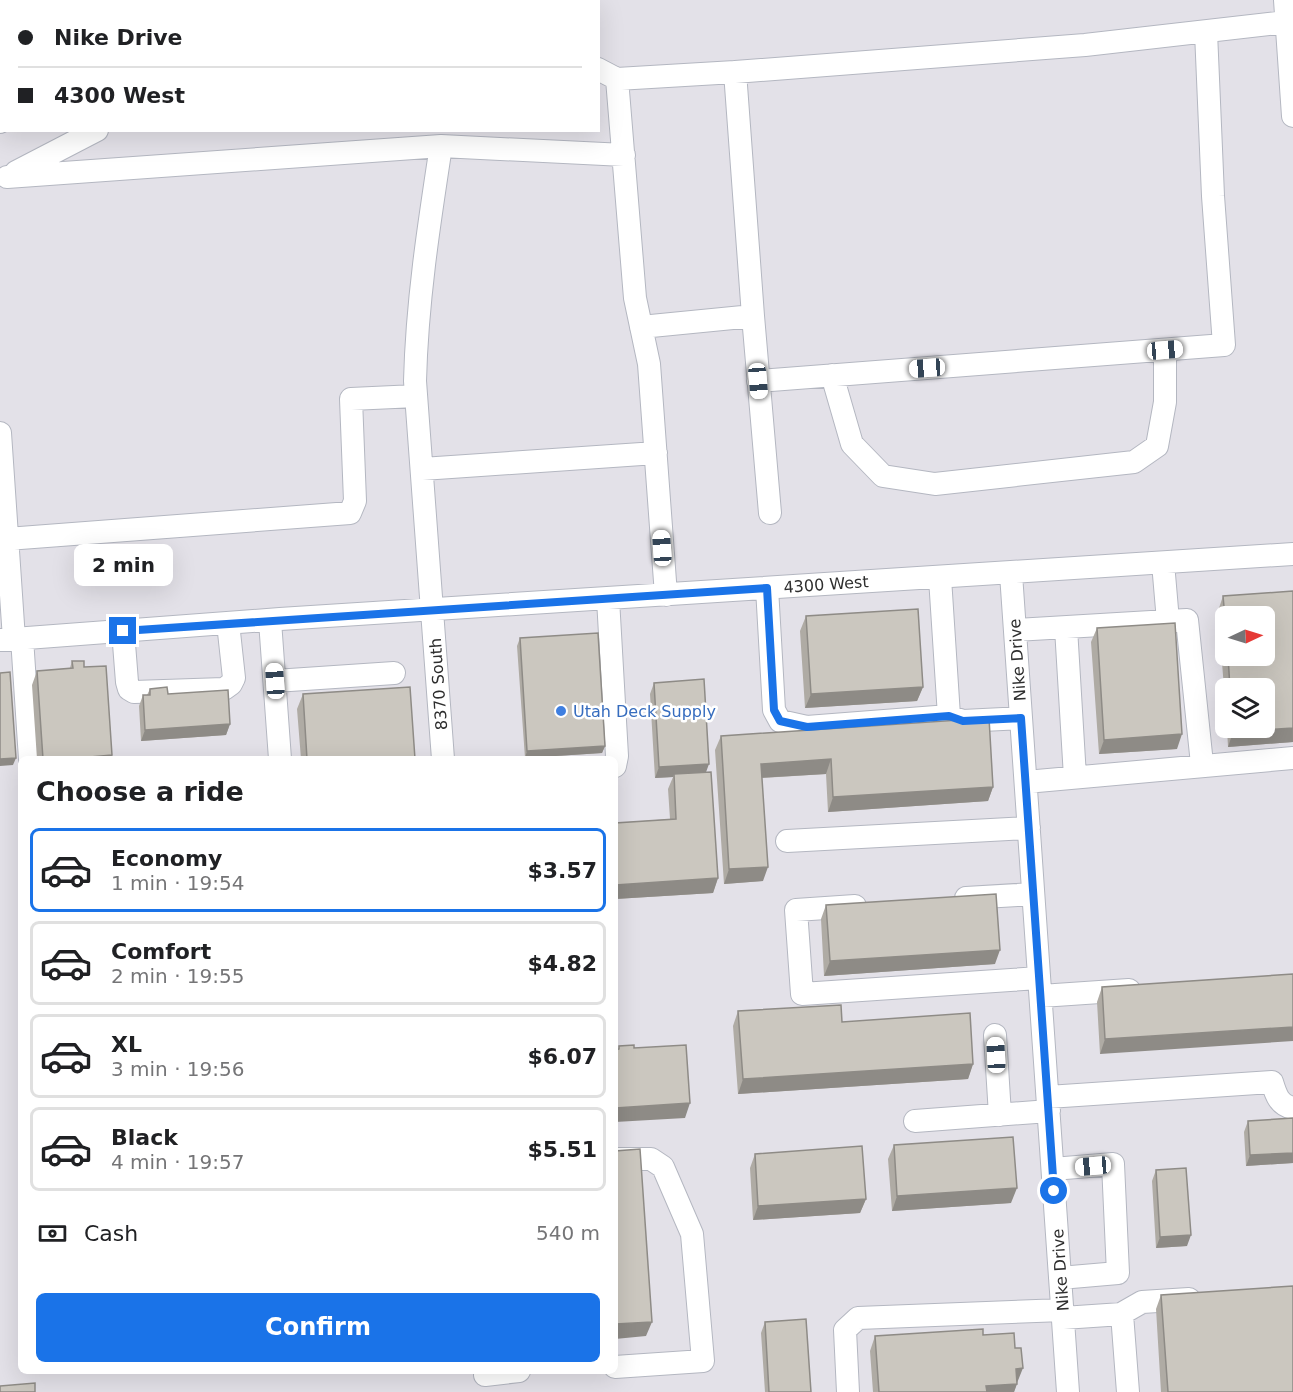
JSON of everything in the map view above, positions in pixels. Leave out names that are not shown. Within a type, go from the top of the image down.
[{"type":"street","points":[[666,595],[649,364],[635,298],[624,155],[608,74],[735,72],[1085,45],[1206,32],[1286,11],[1293,116]]},
{"type":"street","points":[[758,381],[1224,345],[1213,196],[1206,32]]},
{"type":"street","points":[[735,72],[770,513]]},
{"type":"street","points":[[4,178],[93,132]]},
{"type":"street","points":[[4,178],[441,146],[624,155]]},
{"type":"street","name":"8370 South","points":[[441,146],[426,241],[416,331],[416,396],[443,756]]},
{"type":"street","points":[[641,327],[753,316]]},
{"type":"street","points":[[832,375],[852,444],[883,476],[935,484],[1134,462],[1157,446],[1165,402],[1165,350]]},
{"type":"street","points":[[7,539],[350,513],[355,501],[351,399],[416,396]]},
{"type":"street","points":[[0,434],[12,639],[30,756]]},
{"type":"street","points":[[422,469],[656,453]]},
{"type":"street","name":"4300 West","points":[[12,639],[1293,554]]},
{"type":"street","points":[[1163,563],[1168,621]]},
{"type":"street","name":"Nike Drive","points":[[1011,574],[1068,1392]]},
{"type":"street","points":[[940,578],[949,716]]},
{"type":"street","points":[[767,588],[774,710],[780,721],[807,727],[949,716],[963,721],[1021,718]]},
{"type":"street","points":[[608,599],[617,756]]},
{"type":"street","points":[[1015,630],[1187,620],[1202,764]]},
{"type":"street","points":[[270,621],[280,756]]},
{"type":"street","points":[[123,631],[127,682],[129,689],[134,692],[224,689],[231,684],[234,678],[228,624]]},
{"type":"street","points":[[1066,628],[1075,777]]},
{"type":"street","points":[[275,681],[394,673]]},
{"type":"street","points":[[1026,782],[1202,764],[1293,758]]},
{"type":"street","points":[[787,841],[1029,828]]},
{"type":"street","points":[[950,899],[1034,894]]},
{"type":"street","points":[[879,904],[796,910],[802,994],[1040,987],[1154,988]]},
{"type":"street","points":[[995,1035],[1000,1115]]},
{"type":"street","points":[[915,1121],[1000,1115],[1048,1104],[1272,1082],[1277,1098],[1285,1107],[1293,1108]]},
{"type":"street","points":[[618,1159],[651,1158],[663,1167],[692,1234],[703,1361],[618,1367]]},
{"type":"street","points":[[1053,1169],[1113,1164],[1118,1273],[1060,1278]]},
{"type":"street","points":[[849,1392],[845,1330],[858,1318],[1121,1314],[1142,1302],[1212,1298]]},
{"type":"street","points":[[1121,1314],[1128,1392]]},
{"type":"street","points":[[486,1379],[507,1374]]},
{"type":"shaded area","points":[[600,0],[1293,0],[1293,1392],[0,1392],[0,132],[600,132]]},
{"type":"building","points":[[1293,591],[1293,728],[1275,729],[1275,678],[1229,678],[1229,666],[1275,666],[1275,606],[1224,606],[1223,596]]},
{"type":"building","points":[[918,609],[923,687],[811,694],[806,616]]},
{"type":"building","points":[[1175,623],[1182,734],[1104,740],[1097,628]]},
{"type":"building","name":"Utah Deck Supply","points":[[598,633],[605,746],[527,751],[520,638]]},
{"type":"building","points":[[72,661],[84,661],[84,667],[106,666],[112,755],[43,756],[37,671],[73,668]]},
{"type":"building","points":[[10,672],[16,758],[0,759],[0,673]]},
{"type":"building","points":[[704,679],[709,764],[659,767],[654,683]]},
{"type":"building","points":[[167,687],[168,694],[228,690],[230,724],[145,730],[143,695],[150,695],[150,689]]},
{"type":"building","points":[[410,687],[415,756],[307,756],[303,694]]},
{"type":"building","points":[[989,718],[993,787],[833,797],[831,759],[761,764],[768,867],[729,869],[721,736]]},
{"type":"building","points":[[711,772],[718,878],[618,885],[618,823],[676,819],[674,774]]},
{"type":"building","points":[[996,894],[1000,950],[830,961],[826,905]]},
{"type":"building","points":[[1293,974],[1293,1027],[1105,1039],[1102,987]]},
{"type":"building","points":[[841,1005],[842,1022],[970,1013],[973,1064],[743,1079],[738,1011]]},
{"type":"building","points":[[634,1045],[634,1048],[686,1045],[690,1103],[618,1108],[619,1046]]},
{"type":"building","points":[[1293,1118],[1293,1153],[1250,1155],[1248,1121]]},
{"type":"building","points":[[1013,1137],[1017,1188],[897,1196],[894,1145]]},
{"type":"building","points":[[862,1146],[866,1199],[758,1206],[755,1154]]},
{"type":"building","points":[[640,1149],[652,1322],[618,1324],[618,1151]]},
{"type":"building","points":[[1186,1168],[1191,1235],[1160,1237],[1156,1170]]},
{"type":"building","points":[[1293,1286],[1293,1392],[1168,1392],[1161,1295]]},
{"type":"building","points":[[806,1319],[811,1392],[769,1392],[765,1322]]},
{"type":"building","points":[[983,1329],[983,1335],[1014,1333],[1015,1348],[1021,1348],[1023,1368],[1016,1369],[1017,1384],[986,1386],[987,1392],[879,1392],[875,1336]]},
{"type":"building","points":[[35,1383],[35,1392],[0,1392],[0,1386]]},
{"type":"place","name":"Utah Deck Supply","points":[[561,711]]},
{"type":"route","points":[[123,631],[767,588],[774,710],[780,721],[807,727],[949,716],[963,721],[1021,718],[1054,1191]]}]
